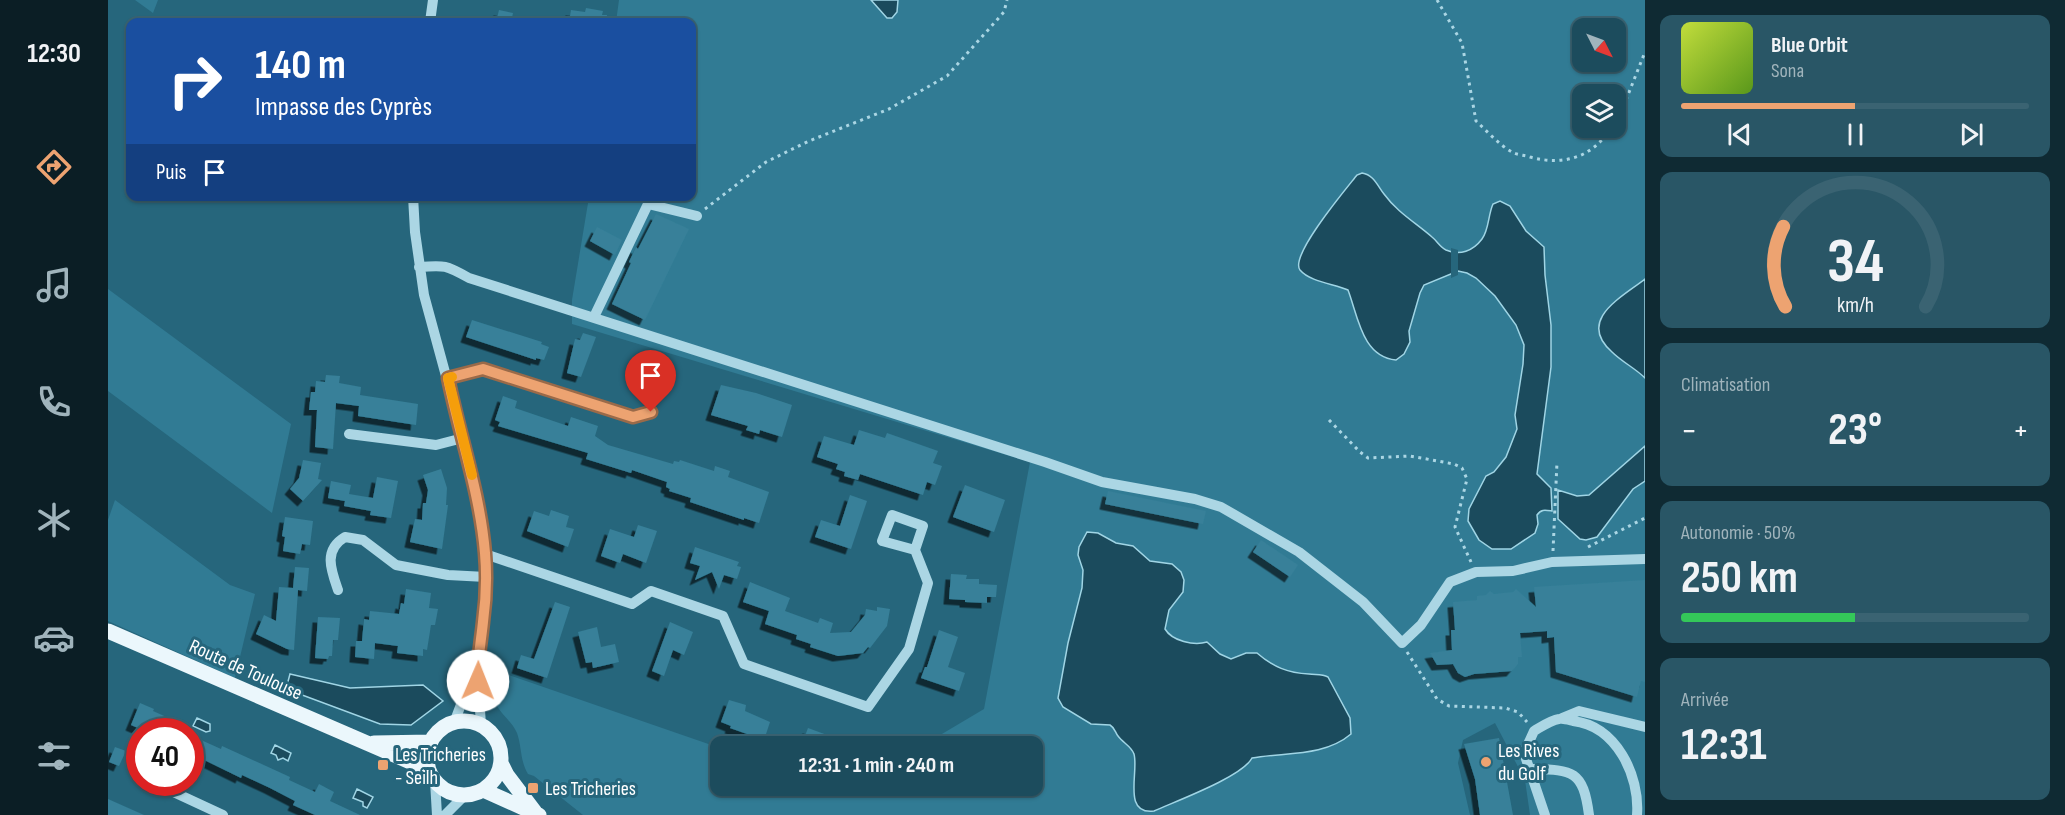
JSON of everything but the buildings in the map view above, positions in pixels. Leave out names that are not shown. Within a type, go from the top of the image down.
[{"type":"main road","name":"Route de Toulouse","points":[[108,631],[329,729],[369,743],[432,776]]},
{"type":"main road","points":[[501,763],[495,779],[483,790],[465,795],[448,792],[432,776],[427,756],[431,742],[440,730],[454,723],[468,722],[481,726],[493,735],[500,748],[501,763],[507,775],[537,814]]},
{"type":"main road","name":"Route de Toulouse","points":[[369,743],[431,742]]},
{"type":"main road","points":[[483,790],[537,814]]},
{"type":"street","points":[[431,18],[433,0]]},
{"type":"street","points":[[413,201],[419,267],[424,295],[463,438],[480,513],[485,554],[484,621],[477,662],[454,723]]},
{"type":"street","points":[[594,317],[648,204],[697,216]]},
{"type":"street","points":[[419,267],[438,264],[452,268],[469,278],[1102,482],[1195,499],[1221,507],[1299,552],[1363,602],[1402,643],[1421,625],[1450,582],[1476,572],[1513,571],[1552,562],[1645,559]]},
{"type":"street","points":[[448,378],[483,369],[633,417],[651,412]]},
{"type":"street","points":[[349,434],[436,446],[463,438]]},
{"type":"street","points":[[338,590],[330,566],[332,552],[337,542],[345,537],[363,540],[396,566],[448,575],[486,577]]},
{"type":"street","points":[[485,554],[632,604],[651,591],[723,616],[744,664],[868,707],[909,649],[928,584],[915,550]]},
{"type":"street","points":[[477,662],[481,726]]},
{"type":"street","points":[[1545,815],[1524,753],[1534,731],[1579,711],[1645,727]]},
{"type":"street","points":[[1559,719],[1583,722],[1605,733],[1625,757],[1634,782],[1638,815]]},
{"type":"street","points":[[1530,769],[1563,770],[1576,777],[1586,792],[1589,815]]},
{"type":"street","points":[[432,776],[437,815]]},
{"type":"street","points":[[445,815],[465,795]]},
{"type":"street","points":[[182,796],[223,815]]},
{"type":"path","points":[[697,216],[766,162],[809,141],[889,110],[946,76],[1004,12],[1007,0]]},
{"type":"path","points":[[1437,0],[1462,43],[1476,121],[1512,152],[1543,161],[1565,161],[1581,156],[1602,138]]},
{"type":"path","points":[[1626,100],[1645,52]]},
{"type":"path","points":[[1329,420],[1368,458],[1410,456],[1454,464],[1462,468],[1467,479],[1455,527],[1476,572]]},
{"type":"path","points":[[1552,562],[1557,462]]},
{"type":"path","points":[[1573,561],[1593,544],[1645,518]]},
{"type":"path","points":[[1402,643],[1437,699],[1449,706],[1505,708],[1518,712],[1534,731]]},
{"type":"shaded area","points":[[135,0],[158,0],[153,13]]},
{"type":"shaded area","points":[[619,0],[1645,0],[1645,815],[1530,815],[1525,780],[1495,723],[1463,740],[1458,763],[1470,815],[583,815],[534,776],[528,774],[517,733],[495,702],[491,669],[710,745],[710,796],[1043,796],[1043,736],[939,736],[984,709],[1030,462],[572,324],[572,300],[588,201],[696,201],[696,18],[617,18]]},
{"type":"shaded area","points":[[871,0],[898,0],[897,12],[892,18],[887,18]]},
{"type":"shaded area","points":[[1362,173],[1372,178],[1395,206],[1446,250],[1461,252],[1478,243],[1486,231],[1493,204],[1500,201],[1510,206],[1526,231],[1544,247],[1551,325],[1551,367],[1537,474],[1551,488],[1552,511],[1543,510],[1539,513],[1535,533],[1511,549],[1492,549],[1479,540],[1468,521],[1469,509],[1486,476],[1494,472],[1506,457],[1517,429],[1515,415],[1524,345],[1516,325],[1495,296],[1476,278],[1458,271],[1424,285],[1409,331],[1410,342],[1404,354],[1396,360],[1385,357],[1369,343],[1363,334],[1348,290],[1316,280],[1300,270],[1299,262],[1310,237],[1357,175]]},
{"type":"shaded area","points":[[1645,279],[1645,378],[1612,352],[1602,340],[1599,330],[1606,310]]},
{"type":"shaded area","points":[[108,289],[291,424],[272,513],[108,391]]},
{"type":"shaded area","points":[[1645,446],[1645,481],[1633,489],[1597,537],[1580,539],[1558,519],[1558,490],[1577,496],[1589,495]]},
{"type":"shaded area","points":[[115,500],[230,585],[255,594],[235,678],[108,621],[108,520]]},
{"type":"shaded area","points":[[1087,532],[1098,533],[1116,543],[1133,546],[1150,561],[1172,564],[1181,572],[1184,580],[1183,592],[1169,610],[1165,629],[1173,637],[1190,643],[1207,642],[1220,654],[1231,659],[1246,653],[1257,653],[1275,666],[1288,671],[1328,677],[1350,718],[1351,734],[1329,747],[1317,750],[1252,758],[1236,773],[1154,811],[1144,810],[1138,806],[1134,791],[1135,762],[1131,749],[1110,725],[1091,724],[1063,707],[1058,698],[1068,643],[1082,588],[1083,570],[1078,555],[1079,547]]},
{"type":"shaded area","points":[[290,674],[350,688],[423,685],[443,701],[411,725],[380,724],[286,689]]},
{"type":"shaded area","points":[[204,721],[210,724],[210,731],[206,732]]},
{"type":"shaded area","points":[[275,745],[291,753],[288,761],[283,758],[278,760],[276,755],[271,753]]},
{"type":"shaded area","points":[[357,789],[373,797],[367,808],[363,806],[363,802],[353,798]]},
{"type":"pier","points":[[1451,248],[1458,250],[1458,275],[1451,278]]},
{"type":"slow traffic","points":[[452,377],[448,378],[472,475]]},
{"type":"place","name":"Les Rives du Golf","points":[[1486,762]]},
{"type":"place","name":"Les Tricheries - Seilh","points":[[383,765]]},
{"type":"place","name":"Les Tricheries","points":[[533,788]]},
{"type":"route","points":[[478,681],[477,662],[484,621],[486,577],[484,539],[468,457],[448,378],[483,369],[633,417],[651,412]]}]
